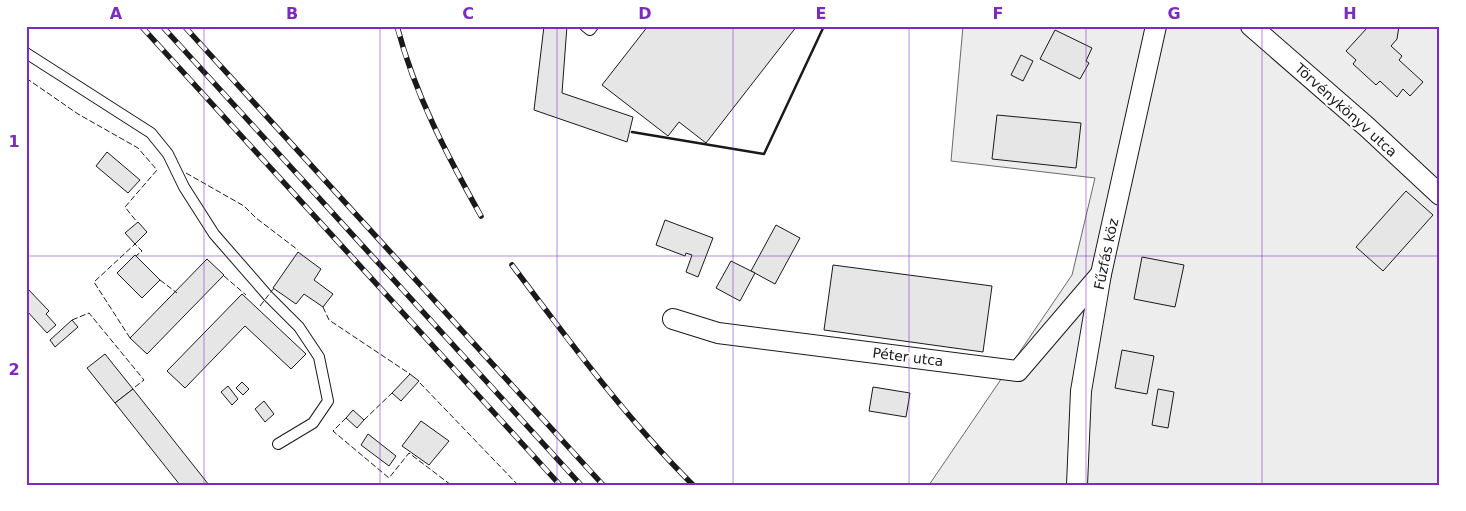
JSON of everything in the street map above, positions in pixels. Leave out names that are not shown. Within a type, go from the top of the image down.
[{"type":"street","name":"Fűzfás köz","points":[[1077,485],[1080,391],[1101,274],[1156,26]]},
{"type":"street","name":"Törvénykönyv utca","points":[[1251,26],[1367,127],[1440,195]]},
{"type":"street","name":"Péter utca","points":[[673,319],[718,333],[1018,371],[1101,274]]},
{"type":"lane","points":[[585,26],[590,30],[593,26]]},
{"type":"lane","points":[[26,53],[151,133],[168,154],[184,187],[214,234],[268,296],[299,327],[319,357],[328,401],[313,424],[278,444]]},
{"type":"shaded area","points":[[963,26],[1440,26],[1440,485],[929,485],[1072,275],[1095,178],[951,161]]},
{"type":"building","points":[[544,26],[567,26],[562,93],[633,117],[627,142],[534,110]]},
{"type":"building","points":[[648,26],[797,26],[706,143],[679,122],[668,136],[602,85]]},
{"type":"building","points":[[1365,26],[1399,26],[1397,39],[1391,46],[1402,56],[1399,60],[1423,82],[1410,96],[1403,89],[1397,97],[1380,81],[1376,85],[1353,64],[1356,60],[1346,51],[1367,28]]},
{"type":"building","points":[[1055,30],[1092,48],[1086,61],[1089,63],[1080,79],[1040,59]]},
{"type":"building","points":[[1021,55],[1033,61],[1023,81],[1011,75]]},
{"type":"building","points":[[997,115],[1081,123],[1076,168],[992,159]]},
{"type":"building","points":[[107,152],[140,180],[128,193],[96,166]]},
{"type":"building","points":[[1406,191],[1433,215],[1383,271],[1356,247]]},
{"type":"building","points":[[665,220],[713,238],[698,277],[686,272],[692,255],[686,253],[685,256],[656,245]]},
{"type":"building","points":[[138,222],[147,232],[135,244],[125,233]]},
{"type":"building","points":[[776,225],[800,238],[775,284],[751,271]]},
{"type":"building","points":[[298,252],[321,269],[314,280],[333,294],[323,307],[304,294],[296,304],[273,288]]},
{"type":"building","points":[[135,255],[160,280],[142,298],[117,273]]},
{"type":"building","points":[[1142,257],[1184,265],[1175,307],[1134,299]]},
{"type":"building","points":[[207,259],[224,275],[147,354],[130,338]]},
{"type":"building","points":[[731,261],[755,273],[740,301],[716,288]]},
{"type":"building","points":[[833,265],[992,286],[983,352],[824,330]]},
{"type":"building","points":[[26,287],[49,311],[46,314],[56,325],[47,333],[26,310]]},
{"type":"building","points":[[242,294],[306,354],[291,369],[245,326],[185,388],[167,371]]},
{"type":"building","points":[[72,320],[78,327],[55,347],[50,340]]},
{"type":"building","points":[[1122,350],[1154,356],[1147,394],[1115,388]]},
{"type":"building","points":[[105,354],[133,389],[115,403],[87,368]]},
{"type":"building","points":[[410,374],[419,381],[401,401],[392,393]]},
{"type":"building","points":[[242,382],[249,389],[243,395],[236,388]]},
{"type":"building","points":[[228,386],[238,399],[232,405],[221,392]]},
{"type":"building","points":[[873,387],[910,393],[906,417],[869,411]]},
{"type":"building","points":[[133,389],[209,485],[180,485],[115,403]]},
{"type":"building","points":[[1158,389],[1174,392],[1168,428],[1152,425]]},
{"type":"building","points":[[264,401],[274,414],[265,422],[255,409]]},
{"type":"building","points":[[353,410],[364,420],[357,428],[346,418]]},
{"type":"building","points":[[421,421],[449,441],[429,465],[402,446]]},
{"type":"building","points":[[368,434],[396,456],[389,466],[361,445]]},
{"type":"railway","points":[[141,26],[560,485]]},
{"type":"railway","points":[[162,26],[581,485]]},
{"type":"railway","points":[[184,26],[603,485]]},
{"type":"railway","points":[[397,26],[413,76],[433,124],[481,216]]},
{"type":"railway","points":[[512,265],[621,406],[693,485]]},
{"type":"fence","points":[[26,78],[78,114],[138,148],[157,170],[125,207],[137,222]]},
{"type":"fence","points":[[186,173],[244,206],[256,218],[298,250]]},
{"type":"fence","points":[[130,338],[94,282],[135,244],[142,251],[136,256]]},
{"type":"fence","points":[[224,276],[246,295]]},
{"type":"fence","points":[[160,280],[177,293]]},
{"type":"fence","points":[[260,306],[274,288]]},
{"type":"fence","points":[[323,307],[329,320],[410,374]]},
{"type":"fence","points":[[72,320],[89,313],[144,380],[135,387]]},
{"type":"fence","points":[[420,383],[518,485]]},
{"type":"fence","points":[[364,420],[392,393]]},
{"type":"fence","points":[[346,418],[333,431],[389,478],[409,453],[451,485]]},
{"type":"wall","points":[[632,132],[764,154],[824,26]]}]
